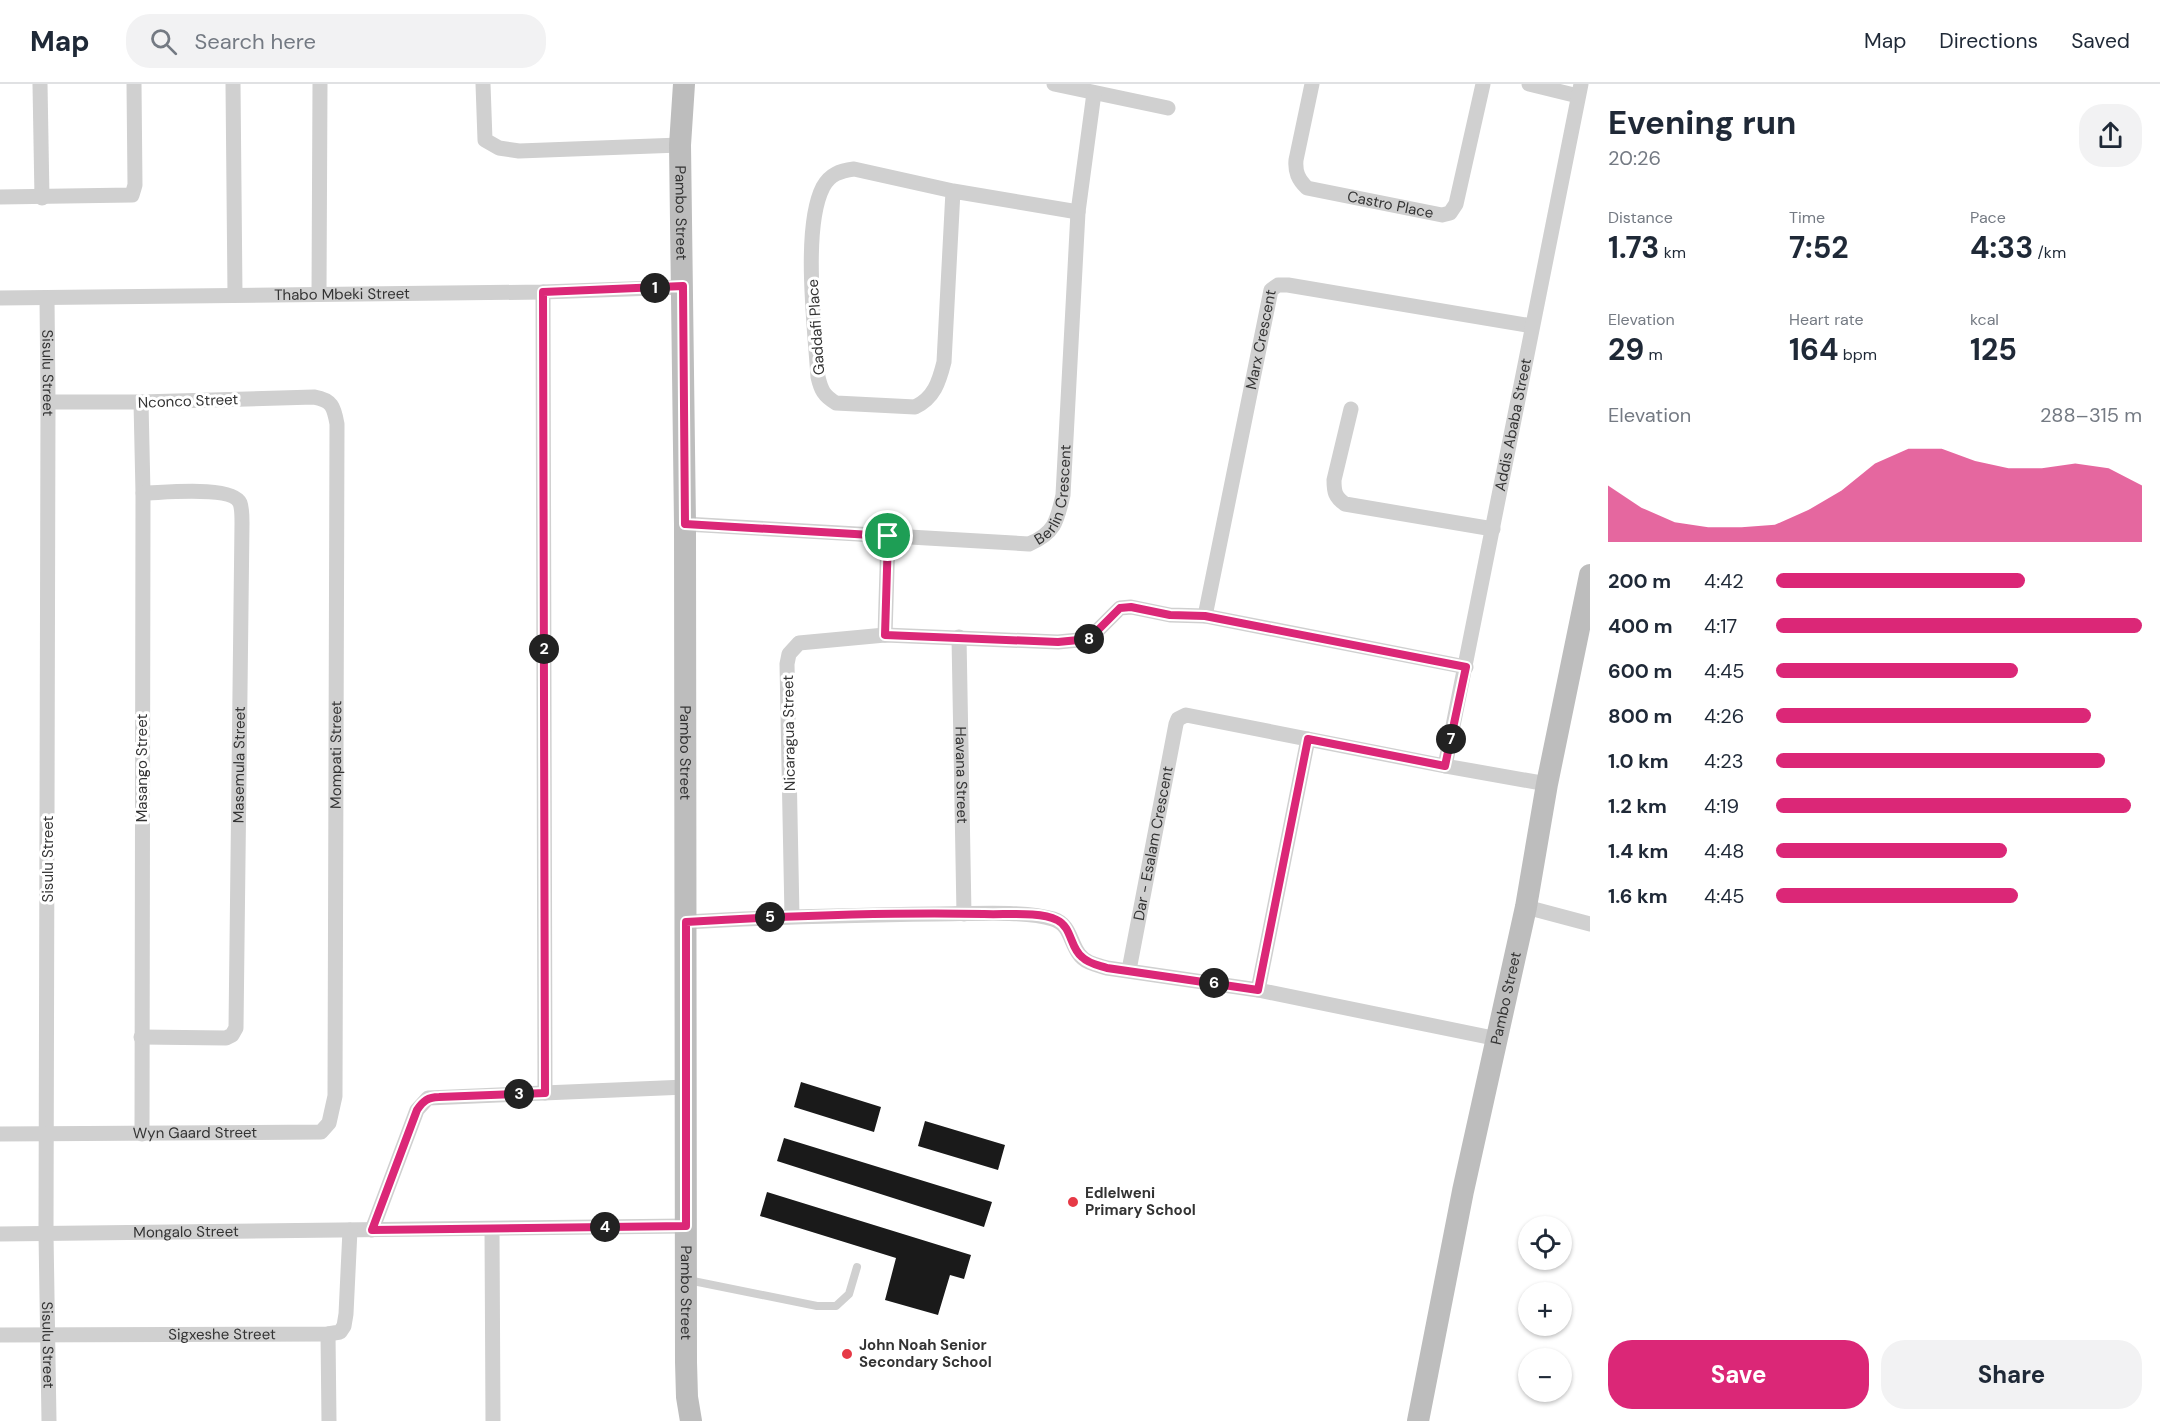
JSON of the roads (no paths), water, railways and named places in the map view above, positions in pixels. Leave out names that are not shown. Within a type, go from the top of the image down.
[{"type":"street","points":[[40,84],[42,198]]},
{"type":"street","points":[[0,197],[132,195],[135,185],[134,84]]},
{"type":"street","points":[[233,84],[235,295]]},
{"type":"street","points":[[319,294],[320,84]]},
{"type":"street","points":[[483,84],[485,140],[499,148],[519,151],[680,145]]},
{"type":"street","name":"Pambo Street","points":[[684,84],[680,145],[685,524],[686,1362],[687,1397],[691,1421]]},
{"type":"street","points":[[1054,84],[1168,108]]},
{"type":"street","name":"Castro Place","points":[[1312,84],[1295,171],[1307,188],[1442,214],[1450,213],[1456,204],[1483,84]]},
{"type":"street","points":[[1529,84],[1580,90]]},
{"type":"street","name":"Addis Ababa Street","points":[[1445,766],[1580,90]]},
{"type":"street","name":"Berlin Crescent","points":[[685,524],[1029,544],[1046,536],[1052,529],[1063,495],[1078,212],[1094,93]]},
{"type":"street","name":"Gaddafi Place","points":[[953,191],[944,362],[939,382],[932,395],[924,403],[915,407],[836,403],[826,397],[818,377],[813,287],[813,222],[824,186],[837,172],[854,169],[953,191],[1078,212]]},
{"type":"street","name":"Marx Crescent","points":[[1205,616],[1271,290],[1278,285],[1288,285],[1532,326]]},
{"type":"street","name":"Thabo Mbeki Street","points":[[0,298],[543,292],[683,286]]},
{"type":"street","points":[[543,292],[545,1093]]},
{"type":"street","name":"Sisulu Street","points":[[47,298],[46,1234],[49,1421]]},
{"type":"street","name":"Nconco Street","points":[[48,402],[314,397],[327,400]]},
{"type":"street","name":"Mompati Street","points":[[327,400],[334,407],[337,424],[335,1084],[332,1114]]},
{"type":"street","name":"Masango Street","points":[[141,402],[143,493],[142,1134]]},
{"type":"street","points":[[1351,409],[1334,480],[1334,492],[1337,499],[1345,504],[1492,529]]},
{"type":"street","name":"Masemula Street","points":[[141,1037],[226,1038],[232,1035],[236,1028],[242,523],[240,503],[234,496],[226,493],[143,493]]},
{"type":"street","points":[[885,635],[888,536]]},
{"type":"street","name":"Pambo Street","points":[[1418,1421],[1462,1191],[1526,907],[1547,784],[1590,575]]},
{"type":"street","name":"Nicaragua Street","points":[[792,916],[787,664],[789,654],[799,643],[885,635],[1058,642],[1084,640],[1095,634],[1114,613],[1125,607],[1170,615],[1205,616],[1466,667]]},
{"type":"street","name":"Havana Street","points":[[959,637],[964,914]]},
{"type":"street","name":"Dar - Esalam Crescent","points":[[1129,970],[1178,719],[1186,715],[1547,784]]},
{"type":"street","points":[[1258,990],[1308,739]]},
{"type":"street","points":[[1526,907],[1590,924]]},
{"type":"street","points":[[686,922],[792,916],[1040,915],[1057,920],[1069,931],[1079,956],[1107,968],[1258,990],[1498,1039]]},
{"type":"street","points":[[372,1230],[417,1110],[428,1098],[686,1088]]},
{"type":"street","name":"Wyn Gaard Street","points":[[0,1134],[321,1132],[329,1123],[332,1114]]},
{"type":"street","name":"Mongalo Street","points":[[0,1234],[686,1226]]},
{"type":"street","points":[[492,1228],[493,1421]]},
{"type":"street","points":[[329,1421],[328,1334],[340,1332],[345,1326],[349,1286],[350,1230]]},
{"type":"street","name":"Sigxeshe Street","points":[[0,1335],[328,1334]]},
{"type":"lane","points":[[687,1280],[817,1306],[836,1306],[849,1294],[857,1267]]},
{"type":"place","name":"Edlelweni Primary School","points":[[1073,1202]]},
{"type":"place","name":"John Noah Senior Secondary School","points":[[847,1354]]}]
